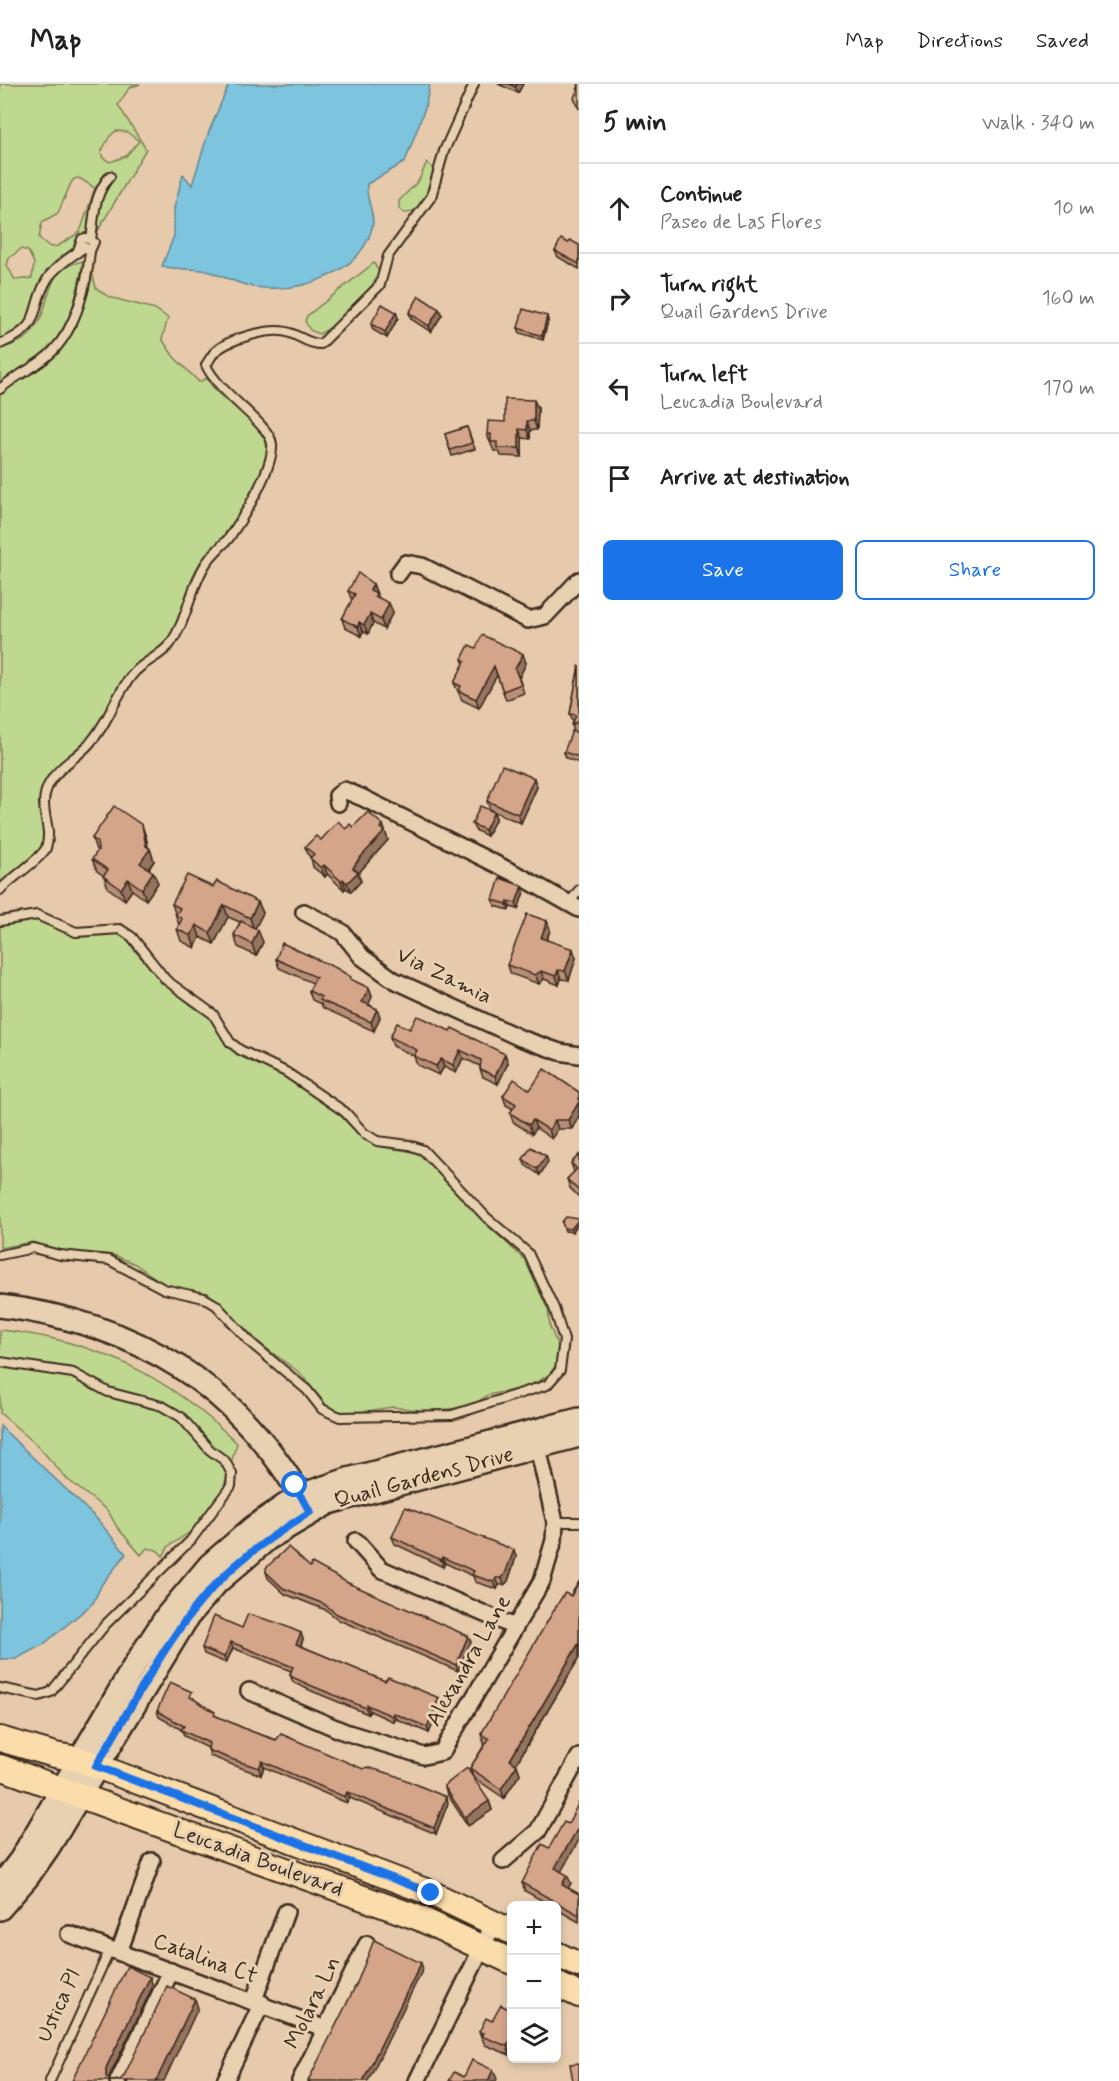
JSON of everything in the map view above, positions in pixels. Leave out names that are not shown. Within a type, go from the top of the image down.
[{"type":"main road","points":[[0,1306],[75,1320],[152,1349],[212,1390],[239,1414],[281,1462],[305,1504]]},
{"type":"main road","name":"Quail Gardens Drive","points":[[0,1909],[28,1877],[70,1793],[167,1616],[209,1565],[253,1527],[305,1504],[330,1503],[536,1439],[579,1419]]},
{"type":"main road","name":"Quail Gardens Drive","points":[[536,1439],[579,1436]]},
{"type":"main road","name":"Leucadia Boulevard","points":[[0,1739],[87,1763],[431,1893],[502,1927]]},
{"type":"main road","name":"Leucadia Boulevard","points":[[0,1767],[419,1918],[507,1960]]},
{"type":"main road","name":"Quail Gardens Drive","points":[[0,1886],[70,1793]]},
{"type":"main road","points":[[558,1955],[579,1965]]},
{"type":"main road","points":[[561,1986],[579,1995]]},
{"type":"street","points":[[398,574],[406,563],[422,566],[528,620],[545,616],[579,580]]},
{"type":"street","points":[[338,803],[337,796],[344,790],[576,901]]},
{"type":"street","name":"Via Zamia","points":[[304,912],[342,932],[362,957],[394,980],[520,1038],[560,1052],[579,1054]]},
{"type":"street","name":"Alexandra Lane","points":[[249,1691],[345,1732],[424,1755],[442,1752],[543,1581],[554,1540],[555,1522],[536,1439]]},
{"type":"street","points":[[356,1541],[381,1569],[515,1627]]},
{"type":"street","points":[[503,1861],[538,1831],[579,1757]]},
{"type":"street","name":"Ustica Pl","points":[[115,1950],[152,1861]]},
{"type":"street","points":[[225,2081],[258,2002],[286,1912]]},
{"type":"street","points":[[417,2081],[482,1948],[502,1927]]},
{"type":"street","name":"Catalina Ct","points":[[69,1934],[326,2029]]},
{"type":"street","name":"Molara Ln","points":[[300,2081],[367,1944]]},
{"type":"street","points":[[118,2081],[171,1971]]},
{"type":"lane","points":[[0,890],[26,865],[40,858],[46,847],[47,835],[42,810],[43,798],[50,783],[61,767],[89,745],[104,724],[133,673],[169,646],[177,633],[194,584],[207,562],[230,535],[268,467],[272,443],[267,434],[261,425],[226,394],[211,376],[206,365],[215,352],[230,342],[270,330],[290,333],[305,342],[321,344],[356,312],[380,285],[388,256],[431,197],[444,151],[474,84]]},
{"type":"lane","points":[[0,389],[54,351],[70,326],[88,273],[90,251],[94,242],[91,239],[94,205],[99,191],[110,176]]},
{"type":"lane","points":[[77,253],[82,239],[91,239]]},
{"type":"lane","points":[[0,344],[27,329],[33,321],[48,278],[85,247],[90,251]]},
{"type":"lane","points":[[0,921],[37,915],[76,932],[120,929],[132,937],[166,980],[213,1014],[231,1042],[240,1050],[286,1072],[345,1112],[364,1133],[377,1141],[409,1145],[423,1150],[486,1217],[528,1253],[554,1308],[564,1341],[564,1357],[560,1370],[547,1385],[483,1407],[452,1415],[340,1417],[322,1409],[307,1390],[251,1343],[216,1305],[204,1298],[164,1289],[109,1260],[60,1255],[33,1248],[0,1255]]},
{"type":"lane","points":[[0,1362],[74,1373],[108,1392],[162,1406],[181,1417],[210,1450],[225,1461],[232,1474],[231,1486],[191,1540],[105,1624],[51,1692],[39,1696],[0,1688]]},
{"type":"lane","points":[[555,1522],[579,1522]]},
{"type":"lane","name":"Ustica Pl","points":[[50,2081],[115,1950]]},
{"type":"green space","points":[[0,84],[140,84],[129,88],[118,105],[146,149],[96,234],[86,235],[50,269],[40,285],[28,319],[22,326],[0,339]],"holes":[[[116,131],[127,132],[139,141],[126,156],[110,162],[103,158],[101,152],[110,136]],[[79,178],[95,188],[80,232],[58,246],[50,247],[39,238],[42,222],[58,213],[74,179]],[[21,249],[28,251],[34,263],[32,278],[15,280],[7,265],[9,258]]]},
{"type":"green space","points":[[427,162],[436,173],[429,192],[416,209],[404,213],[399,209],[399,201],[419,180]]},
{"type":"green space","points":[[83,261],[75,301],[58,337],[39,356],[0,383],[0,349],[18,343],[32,332],[39,322],[54,280],[69,265]]},
{"type":"green space","points":[[374,263],[379,272],[377,277],[367,294],[353,310],[319,334],[310,330],[305,321],[307,316]]},
{"type":"green space","points":[[92,272],[96,288],[109,297],[155,309],[168,318],[162,339],[174,357],[199,382],[207,378],[221,396],[258,427],[267,449],[266,462],[254,491],[199,567],[172,637],[126,675],[102,720],[90,737],[54,772],[44,786],[40,802],[43,836],[39,852],[0,882],[0,394],[55,355],[83,306]]},
{"type":"green space","points":[[39,919],[75,934],[93,936],[116,931],[127,937],[134,950],[166,984],[192,1006],[213,1019],[233,1050],[271,1066],[302,1086],[334,1109],[364,1140],[379,1146],[419,1153],[485,1223],[525,1260],[548,1310],[550,1327],[558,1346],[556,1365],[550,1374],[523,1388],[488,1395],[470,1407],[427,1411],[393,1407],[347,1414],[328,1407],[300,1373],[262,1345],[208,1293],[167,1286],[135,1264],[114,1255],[67,1252],[32,1242],[0,1248],[0,926]]},
{"type":"green space","points":[[0,1330],[68,1342],[129,1365],[184,1398],[237,1443],[222,1493],[193,1530],[169,1546],[163,1556],[157,1550],[147,1548],[141,1555],[117,1527],[108,1511],[67,1479],[37,1445],[0,1413]]},
{"type":"water","points":[[229,84],[430,84],[425,108],[405,162],[367,184],[373,223],[366,243],[344,267],[329,276],[297,286],[264,288],[242,284],[202,270],[162,266],[174,236],[174,208],[183,174],[192,185],[208,134]]},
{"type":"water","points":[[0,1426],[97,1519],[126,1554],[102,1584],[93,1603],[44,1644],[16,1659],[0,1659]]},
{"type":"building","points":[[579,85],[579,109],[574,98]]},
{"type":"building","points":[[561,239],[568,243],[570,240],[579,245],[579,264],[555,251]]},
{"type":"building","points":[[419,296],[439,309],[429,326],[409,313]]},
{"type":"building","points":[[382,304],[396,312],[385,332],[371,324]]},
{"type":"building","points":[[523,309],[547,316],[542,336],[518,328]]},
{"type":"building","points":[[505,399],[534,400],[534,421],[527,421],[527,430],[519,429],[519,448],[497,448],[497,442],[491,442],[491,434],[487,435],[488,421],[505,422]]},
{"type":"building","points":[[467,427],[472,443],[450,450],[445,434]]},
{"type":"building","points":[[358,573],[373,584],[370,590],[376,593],[375,596],[389,603],[381,620],[370,614],[364,625],[359,622],[358,627],[342,619],[355,594],[348,591]]},
{"type":"building","points":[[482,635],[523,654],[515,669],[521,684],[503,691],[494,666],[476,699],[459,691],[461,686],[454,683],[465,661],[462,659],[469,645],[476,648]]},
{"type":"building","points":[[579,666],[579,721],[572,725],[576,715],[570,714]]},
{"type":"building","points":[[572,731],[579,733],[579,757],[564,752]]},
{"type":"building","points":[[502,765],[534,778],[518,814],[487,801]]},
{"type":"building","points":[[114,806],[142,825],[146,846],[150,849],[140,863],[153,872],[142,889],[128,879],[121,889],[103,876],[108,870],[92,859],[98,850],[97,842],[92,838]]},
{"type":"building","points":[[480,806],[494,812],[485,830],[472,824]]},
{"type":"building","points":[[368,812],[383,825],[381,828],[385,831],[358,860],[353,868],[358,872],[347,883],[343,879],[341,881],[324,865],[321,868],[310,858],[314,854],[305,847],[316,836],[321,840],[338,821],[346,829],[350,824],[353,827]]},
{"type":"building","points":[[187,875],[213,887],[217,881],[258,902],[250,918],[224,905],[210,933],[196,925],[191,936],[177,929],[182,919],[176,915],[180,908],[172,904]]},
{"type":"building","points":[[500,878],[522,886],[516,903],[508,901],[507,904],[493,900]]},
{"type":"building","points":[[527,914],[547,921],[541,938],[573,949],[565,971],[558,970],[556,976],[541,971],[535,975],[507,965]]},
{"type":"building","points":[[241,921],[258,930],[252,944],[234,935]]},
{"type":"building","points":[[282,943],[338,969],[351,977],[350,979],[369,988],[362,1002],[377,1009],[371,1022],[320,1000],[321,997],[309,991],[316,977],[276,959]]},
{"type":"building","points":[[417,1016],[450,1031],[452,1028],[505,1054],[495,1076],[480,1069],[481,1060],[460,1050],[453,1065],[441,1059],[436,1066],[414,1056],[417,1050],[390,1037],[397,1023],[410,1029]]},
{"type":"building","points":[[544,1069],[579,1092],[579,1102],[568,1120],[555,1120],[549,1130],[533,1120],[529,1125],[510,1113],[516,1104],[503,1096],[514,1079],[530,1090]]},
{"type":"building","points":[[531,1147],[546,1156],[537,1169],[523,1159]]},
{"type":"building","points":[[579,1155],[578,1190],[567,1179],[577,1169],[571,1163]]},
{"type":"building","points":[[566,1217],[579,1219],[571,1229],[564,1228],[562,1222]]},
{"type":"building","points":[[405,1507],[514,1550],[505,1574],[502,1578],[496,1578],[494,1582],[472,1575],[474,1571],[442,1557],[441,1560],[392,1537]]},
{"type":"building","points":[[288,1547],[310,1567],[312,1563],[348,1583],[468,1636],[456,1665],[337,1614],[324,1604],[283,1588],[266,1572],[266,1568]]},
{"type":"building","points":[[579,1582],[579,1643],[510,1760],[517,1765],[501,1789],[470,1768],[489,1739],[481,1734],[560,1600],[565,1593],[571,1596]]},
{"type":"building","points":[[248,1614],[301,1633],[296,1644],[385,1681],[388,1677],[439,1698],[427,1727],[393,1713],[392,1716],[367,1705],[366,1708],[312,1686],[292,1677],[290,1674],[293,1667],[231,1642],[224,1657],[202,1648],[214,1616],[242,1628]]},
{"type":"building","points":[[170,1682],[192,1692],[190,1697],[215,1712],[214,1715],[250,1731],[276,1740],[281,1734],[363,1769],[367,1767],[394,1775],[446,1797],[434,1828],[347,1792],[345,1797],[262,1761],[259,1768],[208,1750],[209,1743],[181,1730],[184,1726],[157,1711]]},
{"type":"building","points":[[467,1768],[489,1801],[465,1817],[444,1786]]},
{"type":"building","points":[[579,1802],[579,1826],[555,1868],[567,1875],[562,1885],[579,1894],[579,1915],[561,1905],[561,1901],[554,1901],[522,1883],[542,1844],[549,1848],[564,1822],[568,1824]]},
{"type":"building","points":[[374,1940],[421,1963],[363,2081],[308,2081],[357,1983]]},
{"type":"building","points":[[127,1966],[150,1977],[106,2068],[106,2077],[111,2081],[72,2081]]},
{"type":"building","points":[[167,1986],[195,1999],[156,2081],[111,2081],[120,2080],[124,2076]]},
{"type":"building","points":[[501,2005],[507,2008],[507,2046],[481,2036],[483,2033],[479,2032],[486,2018],[492,2021]]},
{"type":"building","points":[[472,2060],[493,2070],[488,2081],[449,2081],[454,2072],[464,2077]]},
{"type":"building","points":[[579,2063],[579,2081],[573,2081],[570,2064]]},
{"type":"route","points":[[295,1485],[310,1512],[268,1539],[237,1564],[188,1617],[96,1766],[431,1893]]}]
